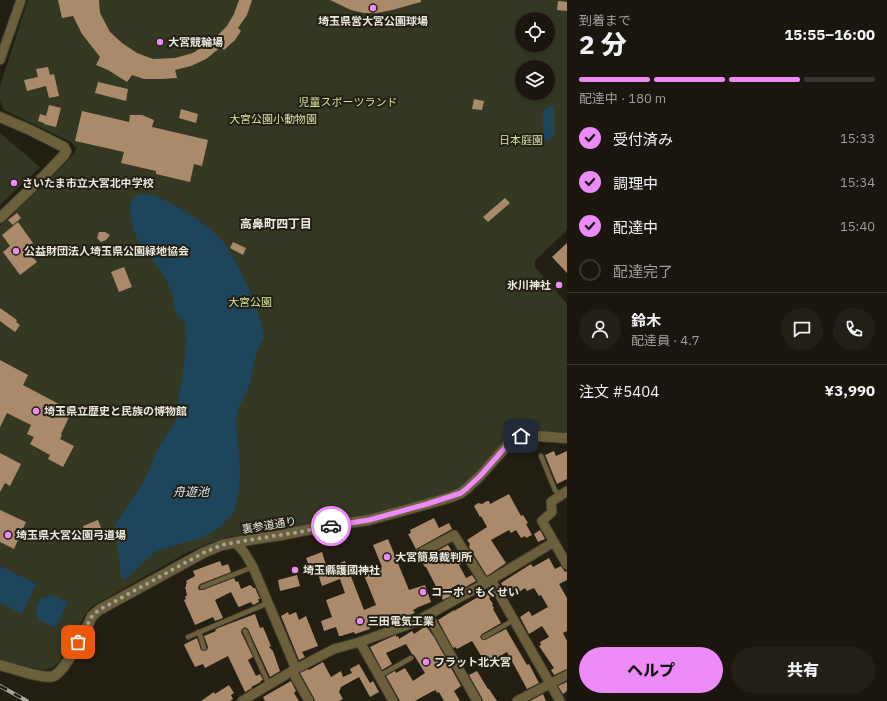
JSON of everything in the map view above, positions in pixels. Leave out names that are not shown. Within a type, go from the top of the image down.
[{"type":"street","points":[[0,60],[21,0]]},
{"type":"street","points":[[0,117],[64,147],[66,151],[64,156],[0,218]]},
{"type":"street","name":"裏参道通り","points":[[0,665],[46,677],[54,676],[60,672],[66,664],[92,616],[99,610],[203,553],[222,545],[235,542],[369,520],[461,493],[480,476],[515,438],[521,436],[532,436],[567,438]]},
{"type":"street","points":[[563,493],[551,502],[552,512],[542,521],[567,564]]},
{"type":"street","points":[[415,556],[454,535],[514,620],[560,701]]},
{"type":"street","points":[[235,542],[244,552],[253,567],[294,670],[309,701]]},
{"type":"street","points":[[242,701],[294,670],[334,649],[360,642],[428,616],[554,542]]},
{"type":"street","points":[[428,616],[477,701]]},
{"type":"street","points":[[360,642],[393,701]]},
{"type":"street","points":[[518,701],[567,675]]},
{"type":"lane","points":[[541,456],[555,490],[563,493]]},
{"type":"lane","points":[[202,587],[253,567]]},
{"type":"lane","points":[[188,637],[268,603]]},
{"type":"lane","points":[[484,637],[514,620]]},
{"type":"lane","points":[[245,631],[269,685]]},
{"type":"lane","points":[[199,632],[204,648]]},
{"type":"lane","points":[[379,676],[411,658]]},
{"type":"green space","name":"大宮公園","points":[[28,0],[567,0],[567,230],[535,261],[535,267],[567,304],[567,433],[517,432],[503,443],[459,490],[388,512],[291,529],[227,537],[215,541],[188,552],[91,607],[84,616],[59,662],[52,668],[43,670],[0,659],[0,226],[54,175],[74,154],[76,148],[71,142],[4,110],[0,101],[0,86]]},
{"type":"green space","name":"さいたま市立大宮北中学校","points":[[0,133],[40,167],[0,205]]},
{"type":"water","points":[[549,106],[554,108],[554,137],[545,141],[543,140],[543,112]]},
{"type":"water","name":"舟遊池","points":[[139,194],[152,195],[173,204],[208,227],[225,244],[241,271],[253,299],[261,321],[264,337],[256,355],[249,386],[239,406],[236,420],[240,468],[239,488],[233,513],[220,527],[204,537],[157,551],[145,560],[125,580],[121,577],[115,525],[147,475],[159,446],[177,418],[179,409],[178,400],[186,346],[184,321],[176,313],[173,296],[169,286],[163,273],[139,243],[133,228],[130,206],[135,197]]},
{"type":"water","points":[[0,566],[36,584],[22,614],[0,603]]},
{"type":"water","points":[[52,595],[68,603],[55,628],[39,620],[36,610],[41,598]]},
{"type":"building","points":[[58,0],[99,0],[100,13],[110,32],[122,43],[137,53],[153,59],[175,58],[193,53],[213,40],[227,26],[234,14],[239,0],[252,0],[247,15],[238,28],[241,31],[235,40],[224,50],[221,47],[206,59],[191,66],[175,70],[177,78],[144,79],[132,75],[127,82],[108,70],[96,65],[100,57],[82,34],[73,16],[62,18]]},
{"type":"building","name":"埼玉県営大宮公園球場","points":[[330,0],[421,0],[421,2],[377,13],[364,13],[351,10]]},
{"type":"building","points":[[558,1],[567,2],[567,11],[557,10]]},
{"type":"building","points":[[48,67],[50,75],[54,74],[59,96],[49,98],[46,86],[27,91],[24,80],[38,77],[36,69]]},
{"type":"building","points":[[98,82],[128,89],[126,101],[95,93]]},
{"type":"building","points":[[474,99],[484,101],[482,110],[472,109]]},
{"type":"building","points":[[49,105],[61,108],[56,127],[38,121],[40,114],[46,116]]},
{"type":"building","points":[[181,109],[198,114],[196,123],[179,118]]},
{"type":"building","points":[[82,111],[129,122],[130,115],[142,115],[154,120],[152,127],[208,140],[202,166],[194,164],[190,182],[156,174],[156,171],[121,163],[124,152],[75,141]]},
{"type":"building","points":[[505,198],[510,203],[488,222],[483,217]]},
{"type":"building","points":[[17,213],[21,218],[13,225],[8,220]]},
{"type":"building","name":"公益財団法人埼玉県公園緑地協会","points":[[18,222],[33,243],[26,249],[37,262],[20,275],[3,252],[10,246],[2,235]]},
{"type":"building","points":[[99,232],[105,232],[110,235],[106,240],[101,242],[97,238]]},
{"type":"building","points":[[233,242],[246,248],[243,255],[230,248]]},
{"type":"building","points":[[567,243],[567,273],[552,257]]},
{"type":"building","points":[[124,267],[132,287],[119,292],[111,272]]},
{"type":"building","points":[[0,308],[17,320],[16,322],[20,325],[15,332],[0,321]]},
{"type":"building","name":"埼玉県立歴史と民族の博物館","points":[[0,360],[28,375],[23,385],[72,411],[60,439],[74,446],[63,467],[48,459],[50,455],[30,444],[34,437],[27,434],[31,425],[7,413],[0,427]]},
{"type":"building","points":[[554,451],[556,456],[567,451],[567,479],[557,484],[545,455]]},
{"type":"building","points":[[0,453],[21,464],[10,486],[5,483],[0,492]]},
{"type":"building","points":[[509,494],[521,516],[523,515],[528,523],[526,524],[532,535],[526,538],[525,536],[521,538],[516,530],[511,533],[509,530],[491,540],[506,563],[487,576],[469,547],[470,544],[467,540],[487,527],[474,506],[478,503],[482,504],[487,501],[489,501],[490,504]]},
{"type":"building","points":[[0,510],[26,522],[14,549],[0,542]]},
{"type":"building","points":[[434,518],[439,528],[449,523],[452,529],[416,549],[408,534],[411,533],[410,530]]},
{"type":"building","points":[[98,520],[101,528],[86,534],[83,526]]},
{"type":"building","points":[[540,530],[545,539],[538,542],[534,534]]},
{"type":"building","points":[[388,539],[409,590],[425,585],[431,602],[416,608],[413,610],[415,613],[401,619],[388,624],[386,620],[369,626],[370,629],[355,634],[354,632],[339,636],[336,627],[324,631],[321,621],[332,617],[326,600],[345,593],[340,579],[322,586],[318,574],[313,576],[306,558],[322,552],[327,568],[345,561],[364,610],[376,605],[364,575],[382,567],[373,545]]},
{"type":"building","points":[[448,545],[461,564],[459,565],[466,578],[472,575],[476,581],[462,589],[459,584],[448,590],[451,596],[443,600],[421,560]]},
{"type":"building","points":[[549,558],[555,569],[561,566],[565,572],[567,571],[567,580],[559,584],[567,598],[567,631],[563,633],[567,641],[567,669],[554,675],[551,670],[554,668],[539,646],[541,645],[540,642],[549,637],[542,626],[529,634],[520,617],[529,611],[532,616],[548,607],[541,595],[539,596],[534,588],[527,591],[525,588],[510,598],[501,583],[531,564],[533,567]]},
{"type":"building","points":[[220,561],[222,566],[228,564],[231,572],[200,584],[198,587],[199,590],[203,590],[234,578],[236,582],[238,581],[241,589],[250,585],[255,588],[260,599],[258,599],[259,602],[253,605],[251,602],[239,607],[231,592],[215,600],[223,618],[215,621],[213,617],[195,625],[184,600],[186,599],[185,597],[187,595],[185,587],[187,583],[186,581],[195,576],[193,571]]},
{"type":"building","points":[[297,575],[300,586],[280,591],[278,580]]},
{"type":"building","points":[[490,590],[493,596],[489,598],[501,623],[482,634],[480,637],[482,640],[485,640],[506,629],[527,665],[529,664],[539,683],[527,689],[507,652],[486,664],[472,641],[457,649],[455,647],[453,648],[438,620]]},
{"type":"building","points":[[288,612],[289,615],[296,612],[299,620],[306,616],[318,646],[302,652],[305,657],[299,660],[281,616]]},
{"type":"building","points":[[255,614],[260,628],[263,627],[271,646],[269,647],[273,651],[280,671],[270,677],[248,629],[245,627],[241,632],[253,657],[248,660],[256,676],[260,674],[263,680],[260,681],[261,682],[245,692],[228,656],[205,668],[203,664],[195,667],[184,645],[185,644],[197,638],[201,650],[205,651],[208,647],[204,636],[216,631],[215,630],[218,628]]},
{"type":"building","points":[[426,626],[434,637],[461,686],[454,691],[460,701],[444,701],[439,692],[437,693],[436,690],[415,701],[400,701],[386,676],[405,668],[413,681],[425,673],[406,644],[386,653],[392,664],[382,670],[370,647],[396,635],[399,639],[412,631],[414,634]]},
{"type":"building","points":[[323,662],[331,677],[341,671],[343,677],[352,673],[350,669],[359,664],[370,683],[373,681],[379,692],[370,697],[359,677],[341,687],[339,692],[343,699],[339,701],[315,701],[300,673]]},
{"type":"building","points":[[477,671],[497,701],[483,701],[469,675]]},
{"type":"building","points":[[291,681],[296,691],[294,693],[299,701],[265,701],[263,697]]},
{"type":"building","points":[[567,682],[567,691],[563,694],[558,686]]},
{"type":"building","points":[[229,685],[234,693],[231,695],[233,699],[230,701],[201,701],[214,692],[215,694]]},
{"type":"building","points":[[543,694],[546,701],[530,701]]},
{"type":"railway","points":[[0,686],[27,701]]},
{"type":"way so far","points":[[78,642],[92,616],[99,610],[203,553],[222,545],[235,542],[331,526]]},
{"type":"place","name":"埼玉県営大宮公園球場","points":[[373,8]]},
{"type":"place","name":"大宮競輪場","points":[[160,42]]},
{"type":"place","name":"さいたま市立大宮北中学校","points":[[14,183]]},
{"type":"place","name":"公益財団法人埼玉県公園緑地協会","points":[[16,251]]},
{"type":"place","name":"氷川神社","points":[[559,285]]},
{"type":"place","name":"埼玉県立歴史と民族の博物館","points":[[36,411]]},
{"type":"place","name":"埼玉県大宮公園弓道場","points":[[8,535]]},
{"type":"place","name":"大宮簡易裁判所","points":[[387,557]]},
{"type":"place","name":"埼玉縣護國神社","points":[[295,570]]},
{"type":"place","name":"コーポ・もくせい","points":[[423,592]]},
{"type":"place","name":"三田電気工業","points":[[360,621]]},
{"type":"place","name":"フラット北大宮","points":[[426,662]]},
{"type":"district","name":"高鼻町四丁目","points":[[276,223]]},
{"type":"route","points":[[331,526],[369,520],[461,493],[480,476],[510,442],[521,436]]},
{"type":"park label","name":"児童スポーツランド","points":[[348,102]]},
{"type":"park label","name":"大宮公園小動物園","points":[[273,119]]},
{"type":"park label","name":"日本庭園","points":[[521,140]]}]
